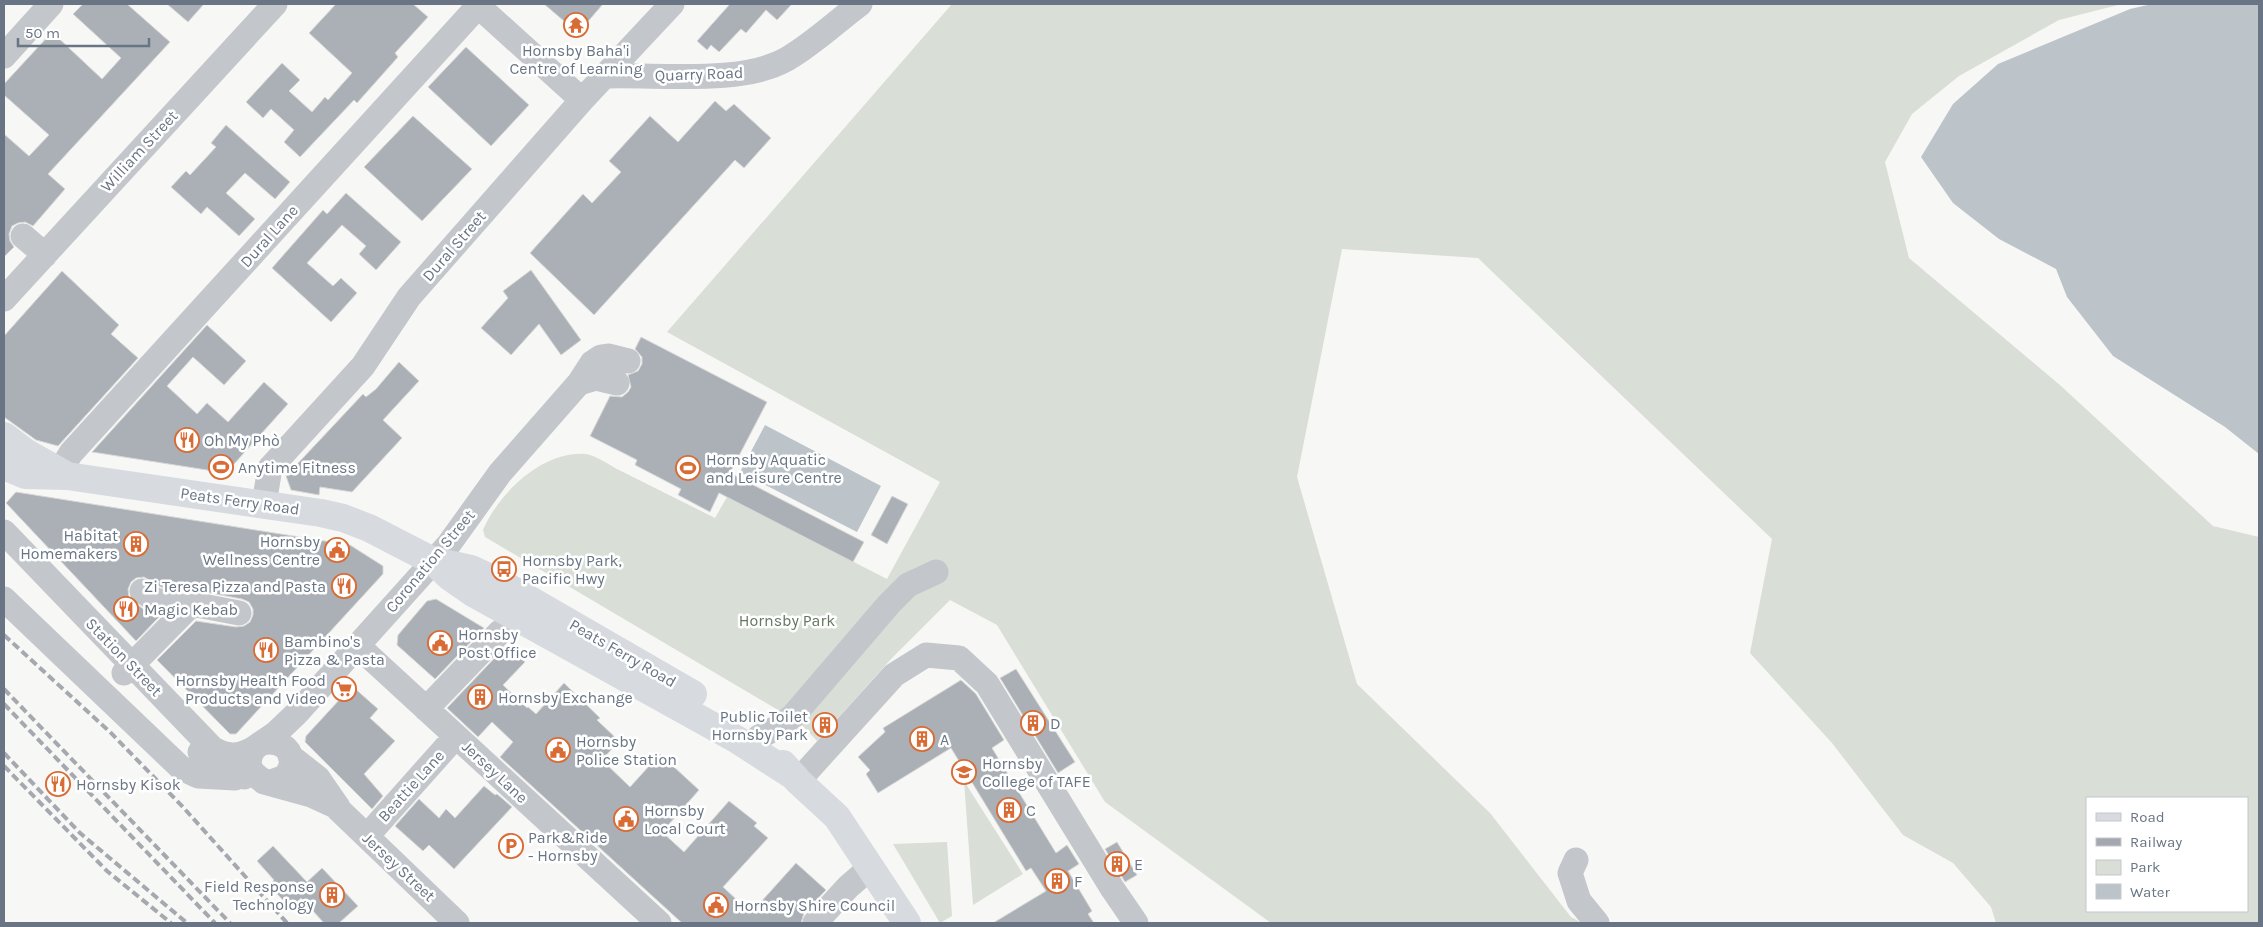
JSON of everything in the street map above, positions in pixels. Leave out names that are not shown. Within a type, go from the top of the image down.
[{"type":"main road","name":"Peats Ferry Road","points":[[4,436],[36,459],[64,473]]},
{"type":"main road","points":[[4,449],[7,456],[4,465]]},
{"type":"main road","name":"Peats Ferry Road","points":[[4,465],[25,475],[64,473],[321,512],[351,520],[433,561],[471,569],[511,588],[742,723],[759,737],[796,779],[837,817],[907,923]]},
{"type":"main road","name":"Peats Ferry Road","points":[[433,561],[450,578],[473,593],[736,740],[796,779]]},
{"type":"street","points":[[4,56],[51,4]]},
{"type":"street","name":"William Street","points":[[5,296],[45,255],[275,4]]},
{"type":"street","name":"Dural Street","points":[[264,504],[270,468],[363,366],[409,297],[582,100],[672,4]]},
{"type":"street","name":"Quarry Road","points":[[606,76],[736,75],[762,70],[787,59],[860,4]]},
{"type":"street","points":[[478,5],[582,100]]},
{"type":"street","name":"Dural Lane","points":[[64,473],[71,453],[478,5]]},
{"type":"street","points":[[24,236],[45,255]]},
{"type":"street","name":"Coronation Street","points":[[258,746],[275,734],[297,713],[456,536],[500,474],[579,383],[590,366],[601,357],[615,357],[628,361]]},
{"type":"street","points":[[579,383],[596,378],[617,383]]},
{"type":"street","name":"Station Street","points":[[4,532],[211,762],[224,771],[257,780]]},
{"type":"street","name":"Station Street","points":[[4,549],[216,751],[228,755],[241,755],[258,746]]},
{"type":"street","points":[[759,737],[780,726],[793,716],[889,604],[908,585],[936,572]]},
{"type":"street","points":[[142,591],[155,600],[188,608]]},
{"type":"street","points":[[4,599],[186,772],[205,778],[257,780],[280,780],[288,773],[289,753],[275,742],[258,746],[251,755],[250,765],[257,780]]},
{"type":"street","points":[[128,669],[188,608],[197,605],[239,613]]},
{"type":"street","points":[[426,709],[500,632]]},
{"type":"street","name":"Jersey Lane","points":[[358,646],[659,923]]},
{"type":"street","points":[[796,779],[894,676],[926,655],[959,658],[987,684],[1112,888],[1136,923]]},
{"type":"street","name":"Coronation Street","points":[[289,753],[289,726],[297,713]]},
{"type":"street","name":"Beattie Lane","points":[[367,836],[456,736]]},
{"type":"street","name":"Jersey Street","points":[[289,753],[322,782],[340,811]]},
{"type":"street","name":"Jersey Street","points":[[257,780],[319,798],[340,811],[457,923]]},
{"type":"street","points":[[1576,860],[1570,873],[1579,901],[1597,923]]},
{"type":"street","points":[[815,923],[848,887],[871,866]]},
{"type":"green space","name":"Hornsby Park","points":[[952,4],[2122,4],[2059,20],[1959,76],[1912,114],[1885,162],[1909,258],[2061,386],[2213,526],[2259,537],[2259,923],[1996,923],[1991,907],[1953,863],[1903,835],[1832,743],[1750,653],[1772,539],[1478,258],[1342,249],[1297,477],[1357,684],[1490,813],[1571,917],[1582,923],[1271,923],[1105,802],[997,625],[950,600],[892,658],[817,741],[800,723],[485,537],[483,530],[499,503],[524,477],[538,467],[553,460],[569,455],[585,454],[598,458],[715,518],[727,497],[887,579],[940,482],[667,332]]},
{"type":"green space","points":[[964,781],[1023,874],[973,905]]},
{"type":"green space","points":[[947,842],[952,916],[940,923],[893,844]]},
{"type":"water","points":[[2152,4],[2259,4],[2259,454],[2225,427],[2113,356],[2067,297],[2056,269],[1999,239],[1953,203],[1921,157],[1953,104],[1998,64],[2130,9]]},
{"type":"water","points":[[765,425],[881,486],[857,532],[740,472]]},
{"type":"building","points":[[83,4],[127,4],[170,42],[48,174],[65,189],[33,226],[25,222],[12,226],[9,234],[10,241],[14,247],[4,257],[4,134],[29,156],[49,135],[4,95],[4,84],[52,32],[102,79],[121,58],[73,14]]},
{"type":"building","points":[[167,4],[204,4],[188,22]]},
{"type":"building","points":[[336,4],[413,4],[428,17],[395,53],[398,57],[357,103],[354,100],[300,157],[284,142],[294,130],[271,109],[263,118],[246,102],[282,63],[300,80],[289,91],[312,112],[325,97],[328,100],[352,73],[309,33]]},
{"type":"building","name":"Hornsby Baha'i Centre of Learning","points":[[544,4],[603,4],[578,33]]},
{"type":"building","points":[[730,4],[792,4],[777,20],[766,10],[746,33],[741,29],[719,52],[711,45],[707,50],[697,41]]},
{"type":"building","points":[[466,47],[529,105],[491,146],[428,87]]},
{"type":"building","points":[[715,101],[726,111],[734,104],[771,138],[744,168],[735,160],[594,315],[530,253],[583,194],[592,203],[621,172],[609,161],[650,116],[678,142]]},
{"type":"building","points":[[413,116],[472,169],[422,221],[364,167]]},
{"type":"building","points":[[226,125],[290,182],[275,199],[245,173],[226,193],[255,219],[239,236],[207,207],[201,214],[171,187],[186,171],[190,175],[216,147],[211,143]]},
{"type":"building","points":[[346,193],[401,242],[376,270],[359,254],[366,246],[342,225],[307,263],[333,286],[341,278],[357,293],[331,322],[272,268],[323,210],[327,214]]},
{"type":"building","points":[[531,270],[581,340],[561,355],[539,324],[511,355],[481,328],[508,298],[503,291]]},
{"type":"building","points":[[62,271],[119,325],[111,334],[138,358],[58,446],[36,440],[4,417],[4,336]]},
{"type":"building","points":[[207,325],[246,361],[224,385],[193,357],[167,386],[197,414],[207,403],[228,422],[264,382],[288,404],[226,473],[92,452]]},
{"type":"building","points":[[641,337],[767,402],[730,473],[864,542],[853,562],[719,493],[710,512],[678,495],[681,489],[635,465],[637,460],[590,436],[610,396],[622,397],[631,387],[628,375],[638,371],[642,364],[642,357],[635,349]]},
{"type":"building","points":[[399,362],[419,381],[383,420],[402,438],[352,492],[320,487],[319,495],[291,490],[286,476],[363,394],[366,397],[376,389]]},
{"type":"building","points":[[16,492],[350,545],[383,566],[383,574],[236,734],[230,734],[157,660],[196,621],[236,627],[244,626],[250,622],[253,615],[253,609],[249,602],[200,591],[187,593],[161,587],[144,577],[136,578],[131,582],[128,589],[129,598],[147,612],[160,616],[136,641],[6,503]]},
{"type":"building","points":[[892,496],[908,504],[887,544],[871,535]]},
{"type":"building","name":"Hornsby Post Office","points":[[436,599],[484,628],[435,679],[397,645],[398,635],[427,601]]},
{"type":"building","points":[[507,645],[525,662],[503,685],[536,714],[564,683],[600,718],[597,720],[619,741],[602,760],[630,787],[660,754],[699,790],[662,832],[684,852],[729,801],[757,823],[754,826],[768,838],[723,887],[751,913],[796,863],[826,890],[804,913],[801,923],[682,923],[500,757],[513,742],[492,722],[478,737],[447,708]]},
{"type":"building","name":"D","points":[[1016,669],[1075,762],[1058,773],[1000,678]]},
{"type":"building","points":[[961,680],[976,694],[1004,740],[992,748],[1056,853],[1067,845],[1079,864],[1068,871],[1092,911],[1088,914],[1094,923],[993,923],[1046,891],[1031,868],[1026,871],[951,748],[878,793],[866,774],[870,770],[858,757],[885,732],[883,728]]},
{"type":"building","points":[[352,686],[378,709],[370,718],[395,741],[364,774],[383,796],[372,809],[305,742],[306,736]]},
{"type":"building","points":[[484,786],[512,807],[454,869],[429,845],[423,851],[395,826],[419,799],[439,818],[446,809],[455,818]]},
{"type":"building","name":"E","points":[[1117,842],[1137,875],[1125,882],[1105,849]]},
{"type":"building","points":[[273,846],[307,882],[322,868],[358,906],[339,923],[324,923],[301,898],[291,909],[269,885],[274,880],[257,861]]},
{"type":"railway","points":[[4,635],[110,732],[182,806],[287,923]]},
{"type":"railway","points":[[4,689],[230,923]]},
{"type":"railway","points":[[4,704],[215,923]]},
{"type":"railway","points":[[4,753],[80,833],[187,923]]},
{"type":"railway","points":[[4,766],[107,871],[171,923]]},
{"type":"place","name":"Hornsby Baha'i Centre of Learning","points":[[576,25]]},
{"type":"place","name":"Oh My Phò","points":[[187,440]]},
{"type":"place","name":"Anytime Fitness","points":[[221,467]]},
{"type":"place","name":"Hornsby Aquatic and Leisure Centre","points":[[688,468]]},
{"type":"place","name":"Habitat Homemakers","points":[[136,544]]},
{"type":"place","name":"Hornsby Wellness Centre","points":[[337,550]]},
{"type":"place","name":"Hornsby Park, Pacific Hwy","points":[[504,569]]},
{"type":"place","name":"Zi Teresa Pizza and Pasta","points":[[344,586]]},
{"type":"place","name":"Magic Kebab","points":[[126,609]]},
{"type":"place","name":"Hornsby Post Office","points":[[440,643]]},
{"type":"place","name":"Bambino's Pizza & Pasta","points":[[266,650]]},
{"type":"place","name":"Hornsby Health Food Products and Video","points":[[344,689]]},
{"type":"place","name":"Hornsby Exchange","points":[[480,697]]},
{"type":"place","name":"D","points":[[1033,723]]},
{"type":"place","name":"Public Toilet Hornsby Park","points":[[825,725]]},
{"type":"place","name":"A","points":[[922,739]]},
{"type":"place","name":"Hornsby Police Station","points":[[558,750]]},
{"type":"place","name":"Hornsby College of TAFE","points":[[964,772]]},
{"type":"place","name":"Hornsby Kisok","points":[[58,784]]},
{"type":"place","name":"C","points":[[1009,810]]},
{"type":"place","name":"Hornsby Local Court","points":[[626,819]]},
{"type":"place","name":"Park&Ride - Hornsby","points":[[511,846]]},
{"type":"place","name":"E","points":[[1117,864]]},
{"type":"place","name":"F","points":[[1057,881]]},
{"type":"place","name":"Field Response Technology","points":[[332,895]]},
{"type":"place","name":"Hornsby Shire Council","points":[[716,905]]}]
